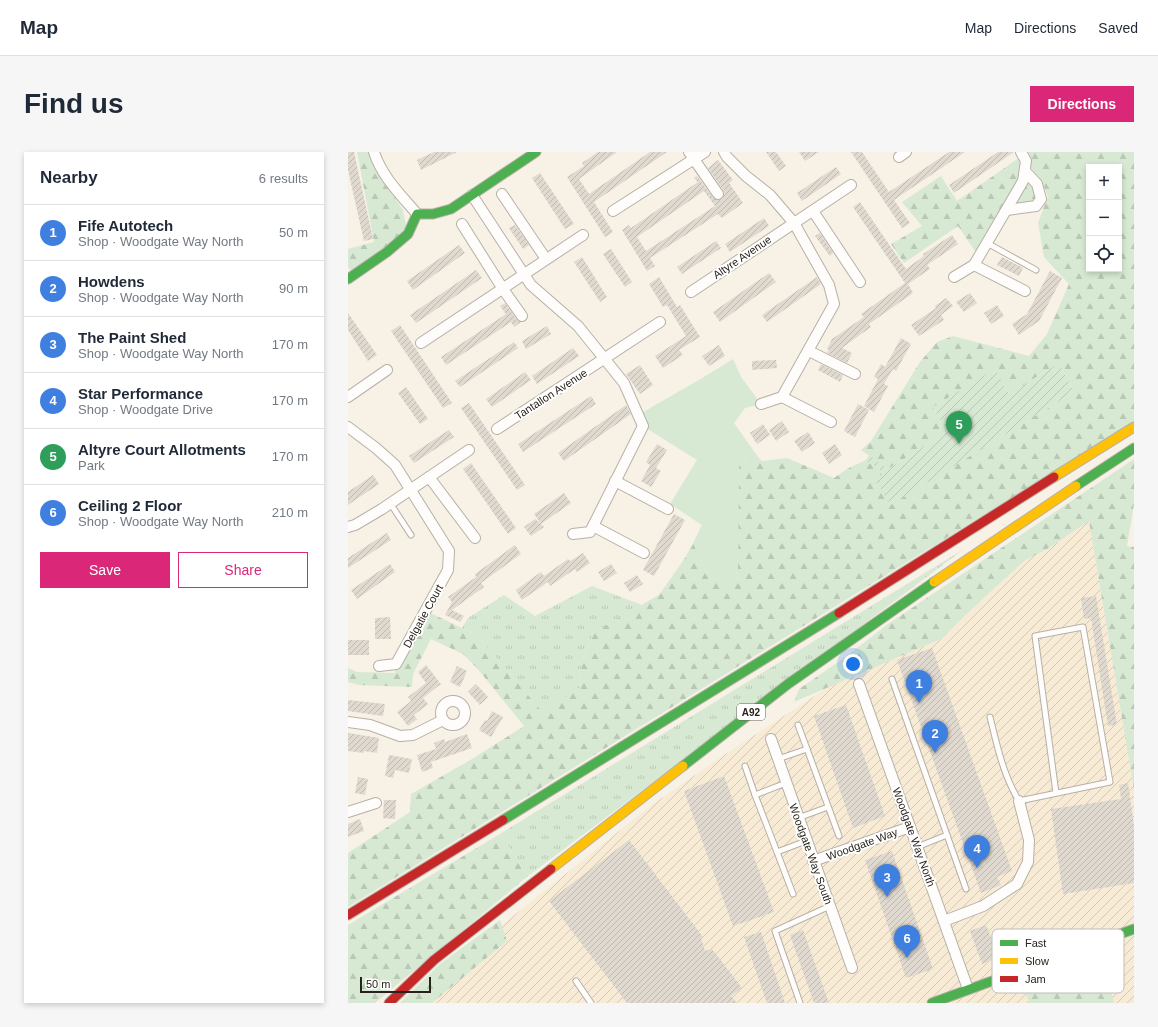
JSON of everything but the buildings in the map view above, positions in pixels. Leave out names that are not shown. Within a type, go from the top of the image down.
[{"type":"main road","points":[[348,279],[387,252],[408,234],[417,214],[433,214],[451,209],[536,152]]},
{"type":"main road","points":[[348,915],[773,655],[1134,427]]},
{"type":"main road","name":"A92","points":[[389,1003],[440,955],[788,684],[891,611],[1134,448]]},
{"type":"main road","points":[[1124,933],[1134,929]]},
{"type":"main road","points":[[932,1003],[992,980]]},
{"type":"street","points":[[374,152],[377,161],[389,182],[417,214]]},
{"type":"street","points":[[612,211],[692,156],[705,152]]},
{"type":"street","points":[[724,152],[746,176],[770,195],[794,223],[829,285],[834,304],[782,397],[761,404]]},
{"type":"street","points":[[954,277],[974,265],[1023,181],[1026,161],[1021,152]]},
{"type":"street","points":[[692,156],[718,194]]},
{"type":"street","points":[[1007,210],[1036,206],[1041,198],[1037,184],[1025,171]]},
{"type":"street","name":"Altyre Avenue","points":[[691,292],[851,185]]},
{"type":"street","points":[[502,194],[546,259]]},
{"type":"street","points":[[472,195],[531,285],[578,326],[624,383],[643,426],[590,532],[572,534]]},
{"type":"street","points":[[813,211],[860,282]]},
{"type":"street","points":[[462,224],[522,316]]},
{"type":"street","points":[[421,343],[583,235]]},
{"type":"street","points":[[974,265],[1025,291]]},
{"type":"street","name":"Tantallon Avenue","points":[[497,429],[660,322]]},
{"type":"street","points":[[808,351],[855,374]]},
{"type":"street","points":[[350,393],[387,370]]},
{"type":"street","points":[[782,397],[832,422]]},
{"type":"street","points":[[348,427],[376,448],[394,466],[411,489]]},
{"type":"street","points":[[348,527],[355,526],[469,450]]},
{"type":"street","points":[[429,477],[475,538]]},
{"type":"street","points":[[615,481],[668,509]]},
{"type":"street","name":"Delgatie Court","points":[[379,666],[396,664],[448,570],[449,551],[411,489]]},
{"type":"street","points":[[593,526],[644,553]]},
{"type":"street","name":"Woodgate Way North","points":[[859,684],[968,989]]},
{"type":"street","points":[[348,722],[370,725],[400,736],[413,735],[443,720]]},
{"type":"street","name":"Woodgate Way South","points":[[771,739],[852,968]]},
{"type":"street","points":[[944,921],[983,906],[1017,884],[1028,862],[1029,840],[1019,801]]},
{"type":"street","points":[[348,812],[376,803]]},
{"type":"street","name":"Woodgate Way","points":[[813,861],[910,826]]},
{"type":"lane","points":[[987,243],[1036,270]]},
{"type":"lane","points":[[390,503],[411,535]]},
{"type":"lane","points":[[990,717],[1001,759],[1012,790],[1019,801],[1056,792],[1110,782],[1083,627],[1035,636],[1056,792]]},
{"type":"lane","points":[[892,680],[966,889]]},
{"type":"lane","points":[[798,725],[839,836]]},
{"type":"lane","points":[[778,759],[807,749]]},
{"type":"lane","points":[[745,766],[793,894]]},
{"type":"lane","points":[[755,795],[786,783]]},
{"type":"lane","points":[[798,818],[828,807]]},
{"type":"lane","points":[[917,847],[947,835]]},
{"type":"lane","points":[[777,852],[806,841]]},
{"type":"lane","points":[[800,1003],[775,931],[830,906]]},
{"type":"lane","points":[[576,980],[591,1003]]},
{"type":"shaded area","points":[[1089,521],[1134,790],[1134,1003],[416,1003],[456,962],[649,807],[724,755],[833,684],[943,638],[958,622],[1024,561],[1049,548]]},
{"type":"green space","points":[[357,152],[371,152],[381,177],[403,210],[406,225],[402,235],[351,271],[348,267],[348,249],[374,242]]},
{"type":"green space","points":[[1028,152],[1134,152],[1134,422],[348,907],[348,853],[410,812],[411,794],[472,759],[524,726],[477,668],[463,654],[431,639],[413,674],[412,687],[359,685],[348,682],[348,668],[357,672],[395,673],[396,664],[426,611],[477,635],[543,713],[579,688],[582,661],[594,632],[659,595],[685,558],[693,543],[712,582],[737,544],[739,461],[758,457],[762,461],[787,458],[834,478],[847,469],[866,460],[884,473],[891,504],[1074,392],[1059,363],[1009,394],[995,370],[933,407],[948,432],[888,469],[861,450],[871,441],[920,362],[937,342],[953,336],[1029,356],[1047,334],[1069,284],[1044,257],[1038,223],[1048,196],[1042,182],[1031,168],[1030,156]]},
{"type":"green space","points":[[1023,155],[1037,184],[1036,206],[1007,210],[979,257],[958,226],[904,263],[891,244],[922,226],[902,202],[941,176],[957,201]]},
{"type":"green space","points":[[733,359],[741,377],[761,404],[745,408],[734,423],[758,457],[739,461],[738,581],[712,582],[693,543],[702,525],[670,504],[697,460],[643,426],[638,415]]},
{"type":"green space","points":[[1059,363],[1074,392],[891,505],[874,479],[884,473],[866,460],[869,455],[888,469],[947,432],[933,407],[995,369],[1009,394]]},
{"type":"green space","points":[[1134,459],[1134,504],[1127,546],[1134,547],[1134,790],[1089,521],[1049,548],[1024,561],[958,622],[943,638],[794,702],[799,689],[844,658],[888,624]]},
{"type":"green space","points":[[964,549],[528,876],[500,834]]},
{"type":"green space","points":[[592,586],[642,605],[594,632],[582,661],[579,688],[543,714],[477,635],[462,628],[468,618],[504,595],[535,616]]},
{"type":"green space","points":[[500,834],[528,876],[375,1003],[348,1003],[348,925]]},
{"type":"green space","points":[[500,920],[507,941],[432,1003],[400,1003],[440,964]]},
{"type":"green space","points":[[1026,993],[1111,993],[1114,1003],[1029,1003]]},
{"type":"traffic: fast","points":[[348,279],[387,252],[408,234],[417,214],[433,214],[451,209],[536,152]]},
{"type":"traffic: fast","points":[[1076,486],[1134,448]]},
{"type":"traffic: fast","points":[[683,766],[788,684],[934,582]]},
{"type":"traffic: fast","points":[[503,820],[839,613]]},
{"type":"traffic: fast","points":[[1124,933],[1134,929]]},
{"type":"traffic: fast","points":[[932,1003],[992,981]]},
{"type":"traffic: slow","points":[[1054,477],[1134,427]]},
{"type":"traffic: slow","points":[[934,582],[1076,486]]},
{"type":"traffic: slow","points":[[551,869],[683,766]]},
{"type":"traffic: jam","points":[[839,613],[1054,477]]},
{"type":"traffic: jam","points":[[348,915],[503,820]]},
{"type":"traffic: jam","points":[[389,1003],[434,960],[551,869]]},
{"type":"place","name":"Altyre Court Allotments","points":[[959,444]]},
{"type":"place","name":"Fife Autotech","points":[[919,703]]},
{"type":"place","name":"Howdens","points":[[935,753]]},
{"type":"place","name":"Star Performance","points":[[977,868]]},
{"type":"place","name":"The Paint Shed","points":[[887,897]]},
{"type":"place","name":"Ceiling 2 Floor","points":[[907,958]]}]
